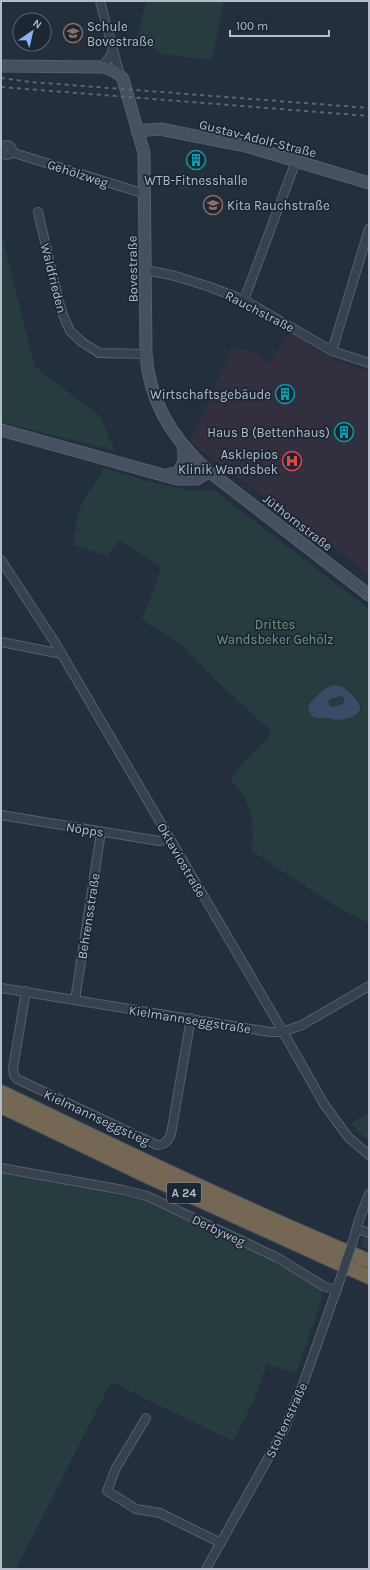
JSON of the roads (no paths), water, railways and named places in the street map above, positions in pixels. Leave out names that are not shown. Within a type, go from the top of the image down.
[{"type":"highway","name":"A 24","points":[[1,1092],[286,1226],[369,1261]]},
{"type":"highway","name":"A 24","points":[[1,1106],[154,1179],[369,1277]]},
{"type":"main road","points":[[1,66],[102,67],[111,69],[120,76]]},
{"type":"main road","name":"Bovestraße","points":[[120,76],[123,79],[144,154],[146,354],[149,379],[156,403],[170,428],[183,446],[210,472]]},
{"type":"main road","name":"Gustav-Adolf-Straße","points":[[138,131],[160,129],[246,146],[369,183]]},
{"type":"main road","points":[[1,430],[177,479],[191,480],[200,478],[210,472]]},
{"type":"main road","points":[[177,473],[182,468],[184,461],[183,446]]},
{"type":"main road","points":[[157,473],[210,472]]},
{"type":"main road","name":"Jüthornstraße","points":[[210,472],[369,595]]},
{"type":"street","name":"Bovestraße","points":[[100,1],[120,76]]},
{"type":"street","points":[[102,67],[113,50]]},
{"type":"street","name":"Gehölzweg","points":[[12,152],[145,194]]},
{"type":"street","points":[[244,300],[296,161]]},
{"type":"street","name":"Waldfrieden","points":[[38,212],[62,315],[70,331],[82,342],[99,353],[146,354]]},
{"type":"street","points":[[332,351],[369,229]]},
{"type":"street","name":"Rauchstraße","points":[[146,270],[174,276],[207,286],[244,300],[332,351],[369,363]]},
{"type":"street","name":"Oktaviostraße","points":[[1,560],[62,654],[331,1116],[348,1137],[369,1155]]},
{"type":"street","points":[[1,642],[62,654]]},
{"type":"street","name":"Nöpps","points":[[1,815],[159,841],[170,839]]},
{"type":"street","name":"Behrensstraße","points":[[74,1000],[101,832]]},
{"type":"street","name":"Kielmannseggstraße","points":[[1,988],[270,1032],[282,1032],[302,1025],[369,986]]},
{"type":"street","name":"Kielmannseggstieg","points":[[26,991],[13,1068],[14,1075],[17,1080],[157,1145],[166,1143],[171,1134],[191,1018]]},
{"type":"street","name":"Derbyweg","points":[[1,1168],[123,1190],[147,1196],[278,1258],[325,1287],[336,1290]]},
{"type":"street","name":"Stoltenstraße","points":[[206,1569],[285,1428],[302,1387],[369,1194]]},
{"type":"street","points":[[358,1229],[369,1233]]},
{"type":"street","points":[[146,1418],[116,1468],[107,1491],[136,1509],[160,1512],[221,1544]]},
{"type":"water","points":[[337,685],[346,689],[360,706],[358,713],[349,718],[338,720],[314,717],[309,711],[308,707],[312,700],[330,687]],"holes":[[[340,696],[344,698],[344,703],[335,707],[330,706],[328,702],[330,699]]]},
{"type":"railway","points":[[1,78],[31,82],[369,108]]},
{"type":"railway","points":[[1,87],[369,116]]},
{"type":"place","name":"Schule Bovestraße","points":[[73,33]]},
{"type":"place","name":"WTB-Fitnesshalle","points":[[196,160]]},
{"type":"place","name":"Kita Rauchstraße","points":[[213,205]]},
{"type":"place","name":"Wirtschaftsgebäude","points":[[285,394]]},
{"type":"place","name":"Haus B (Bettenhaus)","points":[[344,432]]},
{"type":"place","name":"Asklepios Klinik Wandsbek","points":[[292,461]]},
{"type":"park label","name":"Drittes Wandsbeker Gehölz","points":[[275,632]]}]
